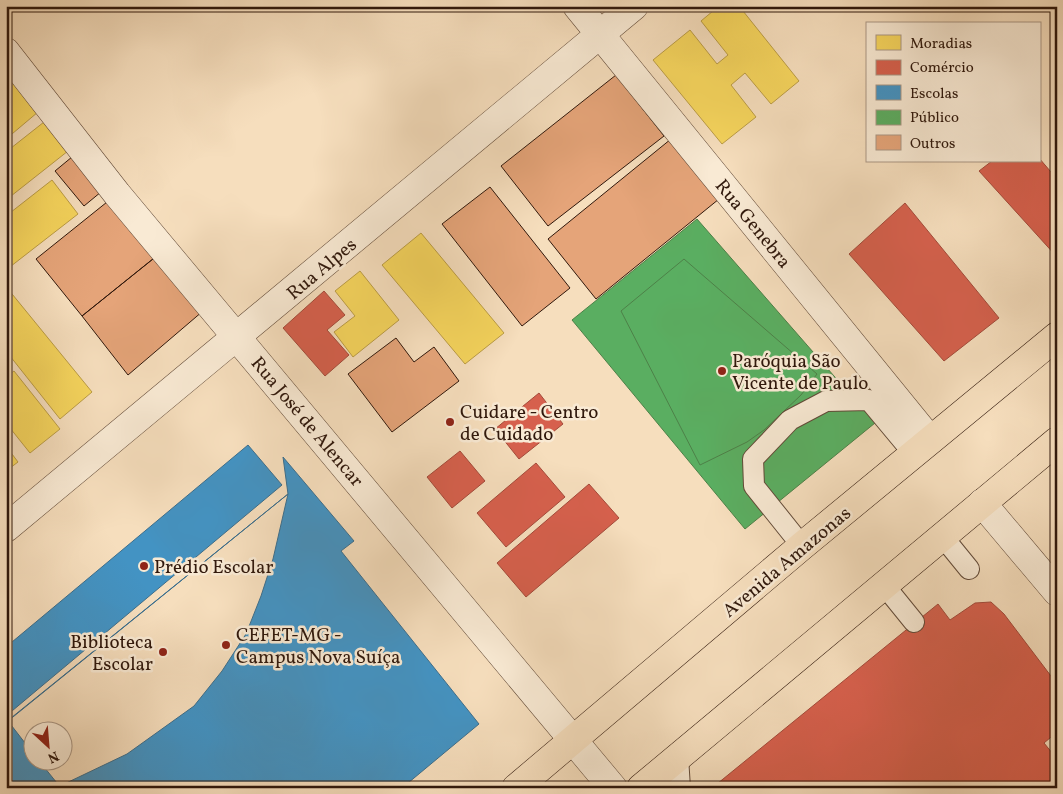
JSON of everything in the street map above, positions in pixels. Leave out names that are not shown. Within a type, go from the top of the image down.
[{"type":"main road","name":"Avenida Amazonas","points":[[516,788],[802,546],[1057,336]]},
{"type":"main road","points":[[641,788],[1057,442]]},
{"type":"street","name":"Rua Genebra","points":[[577,6],[922,447]]},
{"type":"street","name":"Rua Alpes","points":[[6,528],[634,6]]},
{"type":"street","name":"Rua José de Alencar","points":[[6,52],[117,194],[613,788]]},
{"type":"street","points":[[982,503],[1057,592]]},
{"type":"lane","points":[[802,546],[754,486],[753,459],[790,420],[826,401],[869,400],[922,447]]},
{"type":"lane","points":[[943,537],[969,569]]},
{"type":"lane","points":[[884,585],[914,622]]},
{"type":"lane","points":[[678,757],[680,788]]},
{"type":"building: Moradias","points":[[719,6],[739,6],[799,81],[771,104],[745,73],[731,85],[756,117],[722,144],[653,60],[690,30],[717,64],[728,55],[701,21]]},
{"type":"building: Moradias","points":[[13,82],[38,112],[6,139],[6,87]]},
{"type":"building: Moradias","points":[[44,122],[68,151],[6,200],[6,152]]},
{"type":"building: Moradias","points":[[52,180],[78,214],[6,270],[6,216]]},
{"type":"building: Moradias","points":[[421,233],[504,333],[465,364],[382,265]]},
{"type":"building: Moradias","points":[[360,271],[399,320],[353,357],[334,332],[355,316],[335,291]]},
{"type":"building: Moradias","points":[[8,289],[92,392],[60,419],[6,351]]},
{"type":"building: Moradias","points":[[14,371],[60,429],[30,453],[6,423],[6,377]]},
{"type":"building: Moradias","points":[[6,446],[18,462],[6,471]]},
{"type":"building: Comércio","points":[[1040,159],[1057,179],[1057,257],[979,171],[991,162],[1040,162]]},
{"type":"building: Comércio","points":[[905,203],[999,318],[944,361],[849,254]]},
{"type":"building: Comércio","points":[[324,291],[345,315],[327,330],[349,355],[325,376],[283,328]]},
{"type":"building: Comércio","points":[[539,393],[563,424],[519,459],[495,429]]},
{"type":"building: Comércio","points":[[460,451],[485,481],[452,508],[427,477]]},
{"type":"building: Comércio","points":[[536,463],[565,497],[506,547],[477,513]]},
{"type":"building: Comércio","points":[[589,484],[619,518],[526,597],[497,563]]},
{"type":"building: Comércio","points":[[991,602],[1004,614],[1057,684],[1057,732],[1044,743],[1057,759],[1057,788],[712,788],[938,604],[950,620],[975,603]]},
{"type":"building: Escolas","name":"Prédio Escolar","points":[[248,445],[282,485],[6,716],[6,647]]},
{"type":"building: Escolas","name":"CEFET-MG - Campus Nova Suíça","points":[[283,457],[354,541],[341,551],[479,724],[402,788],[61,788],[48,772],[72,772],[72,722],[22,722],[22,739],[8,721],[288,494]]},
{"type":"building: Escolas","name":"Biblioteca Escolar","points":[[288,494],[273,559],[246,634],[222,671],[194,706],[127,754],[60,786],[6,788],[6,722]]},
{"type":"building: Público","name":"Paróquia São Vicente de Paulo","points":[[697,219],[875,423],[745,529],[572,320]]},
{"type":"building: Público","points":[[684,259],[817,374],[801,395],[764,430],[747,442],[700,465],[621,311]]},
{"type":"building: Outros","points":[[616,75],[664,136],[548,226],[501,166]]},
{"type":"building: Outros","points":[[671,139],[719,199],[596,299],[548,239]]},
{"type":"building: Outros","points":[[78,152],[107,187],[84,206],[55,171]]},
{"type":"building: Outros","points":[[490,187],[570,288],[522,326],[442,224]]},
{"type":"building: Outros","points":[[117,194],[163,251],[82,316],[36,259]]},
{"type":"building: Outros","points":[[159,254],[203,311],[128,375],[82,316]]},
{"type":"building: Outros","points":[[396,338],[414,362],[434,347],[459,381],[392,432],[348,374]]},
{"type":"place","name":"Paróquia São Vicente de Paulo","points":[[722,371]]},
{"type":"place","name":"Cuidare - Centro de Cuidado","points":[[450,422]]},
{"type":"place","name":"Prédio Escolar","points":[[144,566]]},
{"type":"place","name":"CEFET-MG - Campus Nova Suíça","points":[[226,645]]},
{"type":"place","name":"Biblioteca Escolar","points":[[163,652]]}]
